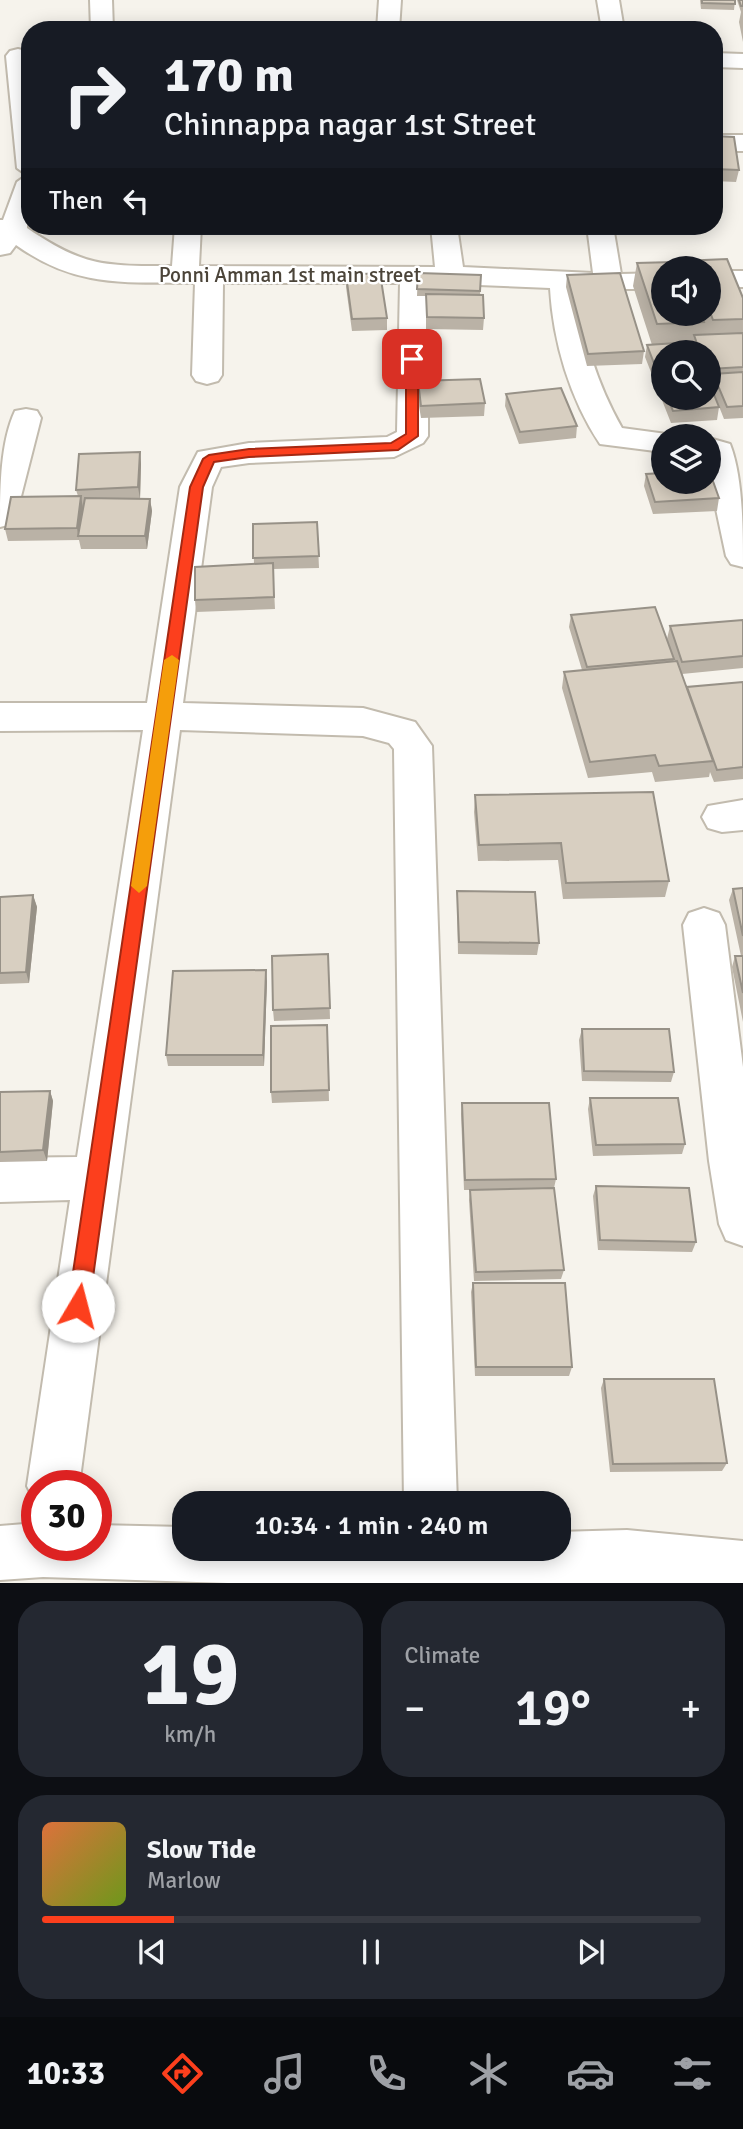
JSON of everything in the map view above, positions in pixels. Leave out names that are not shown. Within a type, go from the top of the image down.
[{"type":"street","points":[[100,0],[101,21]]},
{"type":"street","points":[[389,21],[390,0]]},
{"type":"street","points":[[608,0],[612,21]]},
{"type":"street","points":[[16,56],[21,96]]},
{"type":"street","points":[[723,60],[743,61]]},
{"type":"street","points":[[723,143],[743,144]]},
{"type":"street","points":[[4,235],[21,200]]},
{"type":"street","name":"Ponni Amman 1st main street","points":[[4,235],[51,257],[102,274],[450,275],[564,281],[651,281]]},
{"type":"street","points":[[190,235],[197,273],[207,375]]},
{"type":"street","points":[[445,235],[450,275]]},
{"type":"street","points":[[601,235],[608,282]]},
{"type":"street","points":[[54,1470],[196,487],[209,459],[249,453],[394,447],[412,436],[414,276]]},
{"type":"street","points":[[721,279],[743,279]]},
{"type":"street","points":[[564,281],[570,332],[584,388],[611,437],[651,441]]},
{"type":"street","points":[[0,516],[26,418]]},
{"type":"street","points":[[721,460],[743,556]]},
{"type":"street","points":[[0,717],[164,716],[363,722],[402,732],[413,746],[431,1491]]},
{"type":"street","points":[[704,925],[743,1224]]},
{"type":"street","points":[[0,1180],[97,1178]]},
{"type":"street","points":[[112,1559],[428,1564],[627,1557],[743,1568]]},
{"type":"building","points":[[702,0],[735,0],[735,4],[702,3]]},
{"type":"building","points":[[723,136],[734,137],[739,170],[723,169]]},
{"type":"building","points":[[721,259],[727,259],[743,298],[743,319],[721,320]]},
{"type":"building","points":[[637,263],[651,263],[651,306]]},
{"type":"building","points":[[380,273],[387,318],[352,319],[346,275]]},
{"type":"building","points":[[418,273],[481,275],[480,291],[417,289]]},
{"type":"building","points":[[620,273],[644,351],[588,354],[567,275]]},
{"type":"building","points":[[426,294],[483,295],[484,318],[427,317]]},
{"type":"building","points":[[743,333],[743,367],[721,368],[721,340],[696,340],[694,335]]},
{"type":"building","points":[[743,372],[743,406],[727,407],[721,393],[721,373]]},
{"type":"building","points":[[480,379],[485,403],[421,406],[418,381]]},
{"type":"building","points":[[561,388],[577,426],[520,432],[506,394]]},
{"type":"building","points":[[140,452],[138,487],[76,490],[79,454]]},
{"type":"building","points":[[646,474],[651,474],[651,490]]},
{"type":"building","points":[[652,494],[718,494],[719,498],[655,502]]},
{"type":"building","points":[[81,496],[77,528],[5,529],[11,497]]},
{"type":"building","points":[[85,498],[150,499],[145,536],[78,536]]},
{"type":"building","points":[[317,522],[319,556],[253,558],[253,524]]},
{"type":"building","points":[[273,563],[274,597],[195,600],[195,567]]},
{"type":"building","points":[[655,607],[674,659],[587,667],[571,615]]},
{"type":"building","points":[[743,620],[743,656],[682,662],[670,626]]},
{"type":"building","points":[[677,661],[713,761],[659,766],[655,755],[590,762],[564,672]]},
{"type":"building","points":[[743,682],[743,767],[717,770],[687,687]]},
{"type":"building","points":[[653,792],[669,881],[566,883],[561,843],[479,845],[475,795]]},
{"type":"building","points":[[743,888],[743,936],[733,889]]},
{"type":"building","points":[[457,891],[535,892],[539,943],[459,942]]},
{"type":"building","points":[[33,895],[26,972],[0,973],[0,897]]},
{"type":"building","points":[[328,954],[330,1008],[273,1010],[272,956]]},
{"type":"building","points":[[735,956],[743,956],[743,993]]},
{"type":"building","points":[[266,970],[263,1055],[166,1055],[173,971]]},
{"type":"building","points":[[327,1025],[329,1090],[271,1092],[271,1026]]},
{"type":"building","points":[[582,1029],[669,1029],[674,1072],[584,1071]]},
{"type":"building","points":[[50,1091],[43,1150],[0,1152],[0,1092]]},
{"type":"building","points":[[590,1098],[678,1098],[685,1144],[596,1145]]},
{"type":"building","points":[[462,1103],[549,1103],[556,1179],[465,1180]]},
{"type":"building","points":[[596,1186],[689,1188],[696,1242],[600,1240]]},
{"type":"building","points":[[554,1188],[564,1270],[476,1272],[470,1190]]},
{"type":"building","points":[[473,1283],[565,1283],[572,1367],[476,1367]]},
{"type":"building","points":[[604,1379],[714,1379],[727,1463],[613,1464]]},
{"type":"slow traffic","points":[[139,886],[172,660]]},
{"type":"route","points":[[78,1306],[196,487],[209,459],[249,453],[394,447],[412,436],[412,359]]}]
